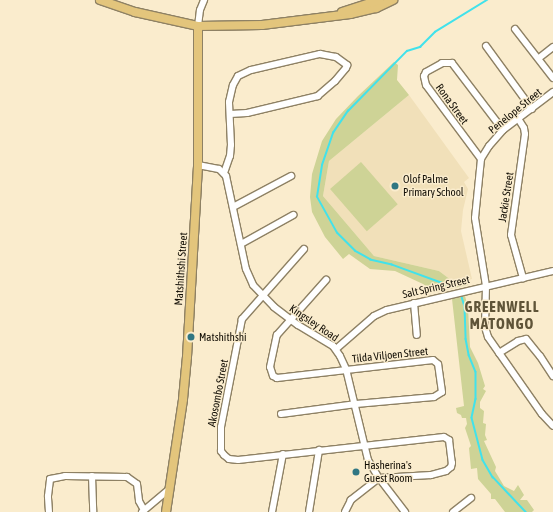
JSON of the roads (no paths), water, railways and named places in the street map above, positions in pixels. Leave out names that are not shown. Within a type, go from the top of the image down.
[{"type":"main road","points":[[100,0],[135,12],[198,26],[262,25],[332,16],[365,11],[394,0]]},
{"type":"main road","points":[[332,16],[379,0]]},
{"type":"main road","name":"Matshithshi Street","points":[[166,512],[183,399],[198,165],[198,26]]},
{"type":"street","points":[[198,26],[200,10],[204,0]]},
{"type":"street","points":[[515,29],[553,78]]},
{"type":"street","points":[[486,46],[532,109]]},
{"type":"street","points":[[539,58],[553,47]]},
{"type":"street","name":"Kingsley Road","points":[[230,114],[247,113],[318,96],[335,81],[347,65],[336,57],[320,54],[244,72],[238,76],[233,84],[229,102],[231,145],[224,173],[249,278],[263,296],[290,319],[336,349],[346,369],[356,404],[364,445],[370,463],[379,478],[405,512]]},
{"type":"street","name":"Rona Street","points":[[481,159],[426,85],[424,76],[426,72],[442,63],[452,63],[504,130]]},
{"type":"street","name":"Penelope Street","points":[[481,159],[489,146],[504,130],[519,120],[553,92]]},
{"type":"street","name":"Jackie Street","points":[[519,120],[524,128],[525,134],[511,235],[523,278]]},
{"type":"street","points":[[481,159],[476,226],[486,286],[486,332],[498,353],[542,414],[553,426]]},
{"type":"street","points":[[198,165],[219,169],[224,173]]},
{"type":"street","points":[[233,207],[291,176]]},
{"type":"street","points":[[241,244],[293,215]]},
{"type":"street","points":[[263,296],[304,249]]},
{"type":"street","name":"Salt Spring Street","points":[[336,349],[374,316],[387,310],[454,293],[553,271]]},
{"type":"street","points":[[290,319],[326,280]]},
{"type":"street","name":"Akosombo Street","points":[[263,296],[248,312],[240,325],[221,427],[222,451],[227,458],[233,459],[444,437],[449,440],[452,464],[451,468],[446,471],[431,475],[379,478]]},
{"type":"street","points":[[414,303],[417,335]]},
{"type":"street","name":"Tilda Viljoen Street","points":[[281,414],[356,404],[437,396],[443,388],[438,364],[433,360],[277,378],[273,376],[270,367],[277,335],[290,319]]},
{"type":"street","points":[[498,353],[518,340],[526,339],[540,356],[553,376]]},
{"type":"street","points":[[309,512],[319,450]]},
{"type":"street","points":[[272,512],[284,454]]},
{"type":"street","points":[[50,512],[48,496],[50,479],[65,476],[122,476],[132,480],[137,484],[139,501],[143,511],[170,489]]},
{"type":"street","points":[[92,476],[93,512]]},
{"type":"street","points":[[345,512],[351,500],[379,478]]},
{"type":"street","points":[[453,512],[471,498]]},
{"type":"waterway","points":[[452,287],[392,265],[371,260],[355,251],[337,233],[317,197],[322,165],[333,133],[348,111],[407,51],[420,47],[435,32],[487,0]]},
{"type":"waterway","points":[[462,297],[465,307],[466,339],[469,355],[476,372],[476,399],[472,418],[483,460],[493,477],[526,512]]},
{"type":"place","name":"Olof Palme Primary School","points":[[395,186]]},
{"type":"place","name":"Matshithshi","points":[[191,337]]},
{"type":"place","name":"Hasherina's Guest Room","points":[[356,472]]},
{"type":"district","name":"GREENWELL MATONGO","points":[[502,314]]}]
